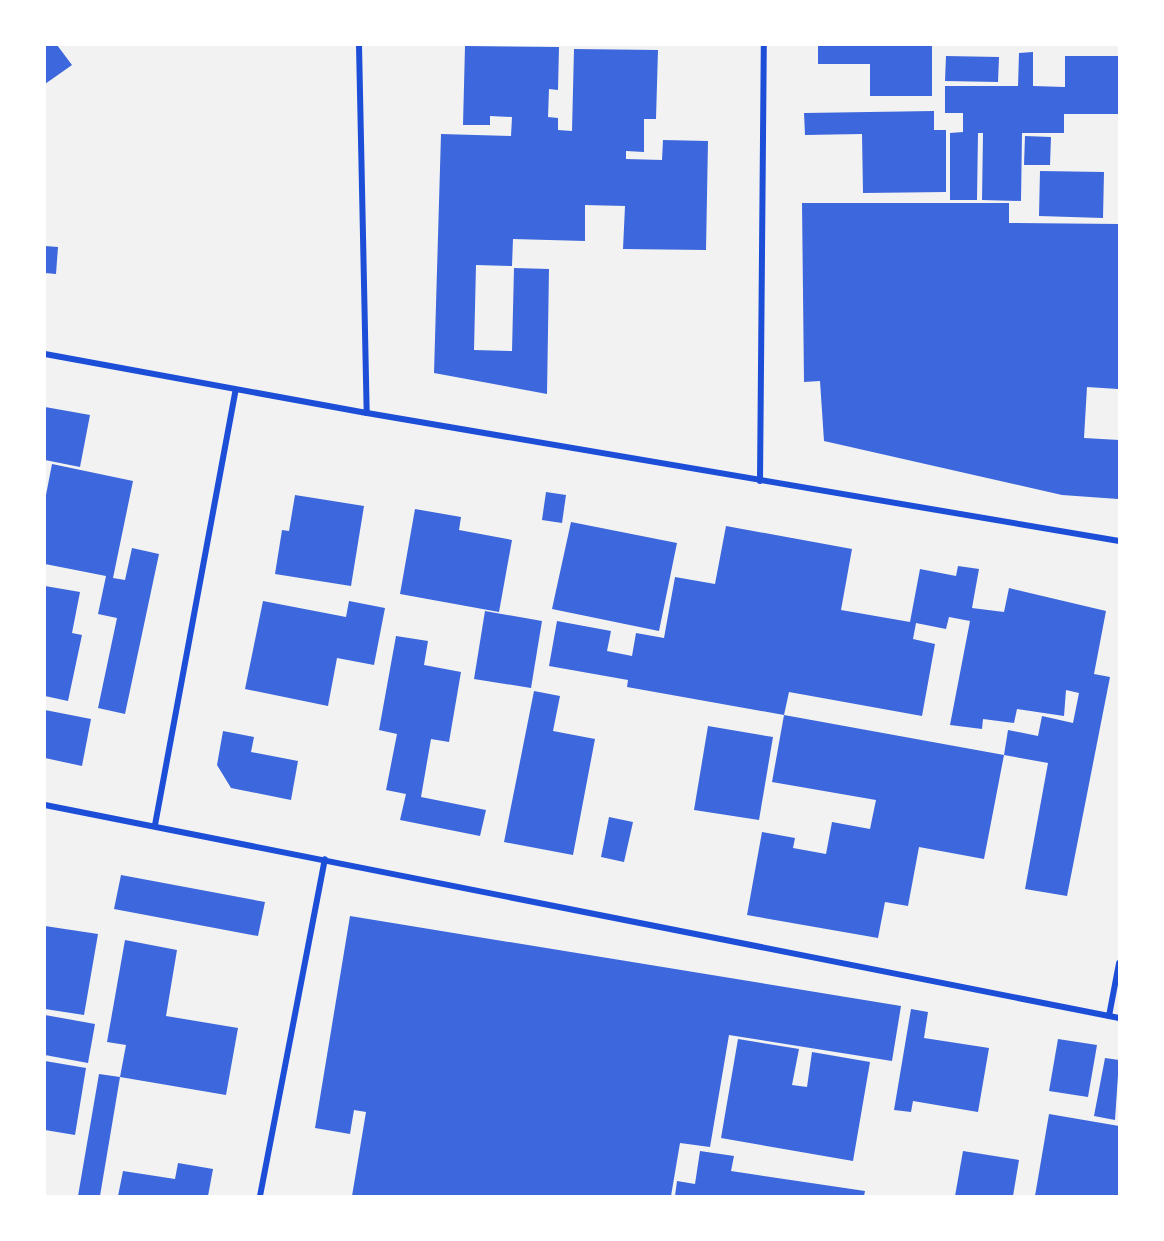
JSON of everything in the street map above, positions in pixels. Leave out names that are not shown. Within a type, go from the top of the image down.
[{"type":"street","points":[[359,45],[367,413]]},
{"type":"street","points":[[760,481],[764,45]]},
{"type":"street","points":[[45,354],[367,413],[1119,541]]},
{"type":"street","points":[[155,825],[236,390]]},
{"type":"street","points":[[45,805],[1119,1017]]},
{"type":"street","points":[[260,1196],[325,859]]},
{"type":"street","points":[[1109,1016],[1119,963]]},
{"type":"building","points":[[45,45],[57,45],[72,65],[45,84]]},
{"type":"building","points":[[818,45],[932,45],[932,96],[870,96],[870,64],[818,64]]},
{"type":"building","points":[[465,46],[559,47],[558,90],[549,89],[548,117],[558,118],[558,130],[572,131],[574,49],[658,50],[656,119],[644,119],[644,152],[626,151],[626,159],[662,160],[663,140],[708,141],[706,250],[623,249],[625,206],[585,205],[585,241],[513,239],[512,266],[476,265],[474,350],[512,351],[514,268],[549,269],[547,394],[434,373],[441,134],[511,136],[512,117],[490,116],[490,125],[463,125]]},
{"type":"building","points":[[1033,52],[1033,86],[1065,87],[1065,56],[1119,56],[1119,114],[1064,114],[1064,133],[1022,133],[1021,201],[982,200],[983,133],[978,133],[977,200],[950,200],[950,133],[963,132],[963,113],[945,113],[945,86],[1018,86],[1019,53]]},
{"type":"building","points":[[946,56],[999,57],[998,82],[945,81]]},
{"type":"building","points":[[934,111],[934,130],[946,130],[946,192],[863,193],[862,134],[805,135],[804,113]]},
{"type":"building","points":[[1025,136],[1051,137],[1050,165],[1024,165]]},
{"type":"building","points":[[1040,171],[1104,172],[1103,218],[1039,216]]},
{"type":"building","points":[[802,203],[1009,203],[1009,223],[1119,224],[1118,389],[1087,387],[1084,438],[1119,440],[1118,499],[1062,495],[824,441],[820,381],[804,382]]},
{"type":"building","points":[[45,246],[58,247],[56,274],[45,273]]},
{"type":"building","points":[[45,407],[90,415],[80,467],[45,460]]},
{"type":"building","points":[[52,464],[133,481],[113,578],[125,580],[132,548],[159,554],[125,714],[98,708],[117,618],[98,614],[106,576],[45,564],[45,500]]},
{"type":"building","points":[[546,492],[566,495],[562,523],[542,520]]},
{"type":"building","points":[[295,495],[364,506],[351,586],[275,574],[282,530],[289,531]]},
{"type":"building","points":[[415,509],[461,517],[459,530],[512,540],[499,612],[400,594]]},
{"type":"building","points":[[571,522],[677,543],[659,631],[552,609]]},
{"type":"building","points":[[726,526],[852,549],[841,610],[910,622],[920,569],[956,576],[958,566],[979,569],[972,608],[1004,612],[1009,588],[1106,611],[1094,674],[1110,677],[1067,896],[1025,889],[1048,763],[1004,755],[1008,730],[1038,736],[1042,716],[1073,723],[1079,693],[1066,690],[1064,716],[1017,709],[1014,723],[983,719],[982,729],[950,725],[970,621],[949,617],[946,629],[916,623],[913,639],[935,644],[922,716],[789,692],[784,715],[627,687],[628,680],[549,666],[557,621],[611,631],[607,651],[632,656],[636,633],[664,638],[675,577],[715,584]]},
{"type":"building","points":[[45,586],[80,592],[72,633],[82,635],[68,701],[45,696]]},
{"type":"building","points":[[263,601],[346,617],[349,601],[385,608],[374,665],[337,658],[328,706],[245,689]]},
{"type":"building","points":[[485,611],[542,621],[531,688],[474,679]]},
{"type":"building","points":[[396,636],[428,641],[424,665],[461,672],[449,742],[431,739],[421,797],[486,810],[480,836],[400,820],[406,794],[386,790],[397,734],[379,730]]},
{"type":"building","points":[[534,691],[560,696],[553,731],[595,739],[573,855],[504,842]]},
{"type":"building","points":[[45,710],[91,719],[82,766],[45,758]]},
{"type":"building","points":[[784,715],[1004,755],[984,859],[919,847],[908,906],[885,902],[878,938],[747,915],[762,832],[795,838],[793,848],[826,854],[832,822],[870,829],[876,800],[772,782]]},
{"type":"building","points":[[708,726],[773,737],[759,820],[694,810]]},
{"type":"building","points":[[223,731],[254,737],[251,752],[298,761],[291,800],[231,788],[217,765]]},
{"type":"building","points":[[609,817],[633,822],[624,862],[601,857]]},
{"type":"building","points":[[121,875],[265,902],[258,936],[114,909]]},
{"type":"building","points":[[350,916],[901,1006],[892,1061],[729,1035],[710,1147],[680,1143],[671,1196],[352,1196],[366,1112],[354,1110],[350,1134],[315,1128]]},
{"type":"building","points":[[45,926],[98,934],[84,1015],[45,1009]]},
{"type":"building","points":[[125,940],[177,950],[166,1016],[238,1028],[226,1095],[120,1077],[126,1045],[107,1042]]},
{"type":"building","points":[[911,1009],[928,1012],[924,1038],[989,1048],[978,1112],[913,1101],[911,1112],[894,1110]]},
{"type":"building","points":[[45,1015],[95,1024],[88,1063],[45,1055]]},
{"type":"building","points":[[738,1039],[799,1049],[792,1085],[807,1087],[812,1052],[870,1062],[853,1161],[721,1138]]},
{"type":"building","points":[[1058,1039],[1097,1045],[1088,1097],[1049,1091]]},
{"type":"building","points":[[1105,1058],[1119,1060],[1115,1120],[1094,1116]]},
{"type":"building","points":[[45,1061],[86,1068],[75,1135],[45,1130]]},
{"type":"building","points":[[99,1074],[120,1077],[100,1196],[78,1196]]},
{"type":"building","points":[[1049,1114],[1119,1126],[1119,1196],[1035,1196]]},
{"type":"building","points":[[700,1151],[734,1156],[731,1171],[865,1191],[864,1196],[675,1196],[677,1181],[695,1184]]},
{"type":"building","points":[[963,1151],[1019,1160],[1013,1196],[955,1196]]},
{"type":"building","points":[[178,1163],[213,1169],[208,1196],[118,1196],[123,1171],[175,1179]]}]
